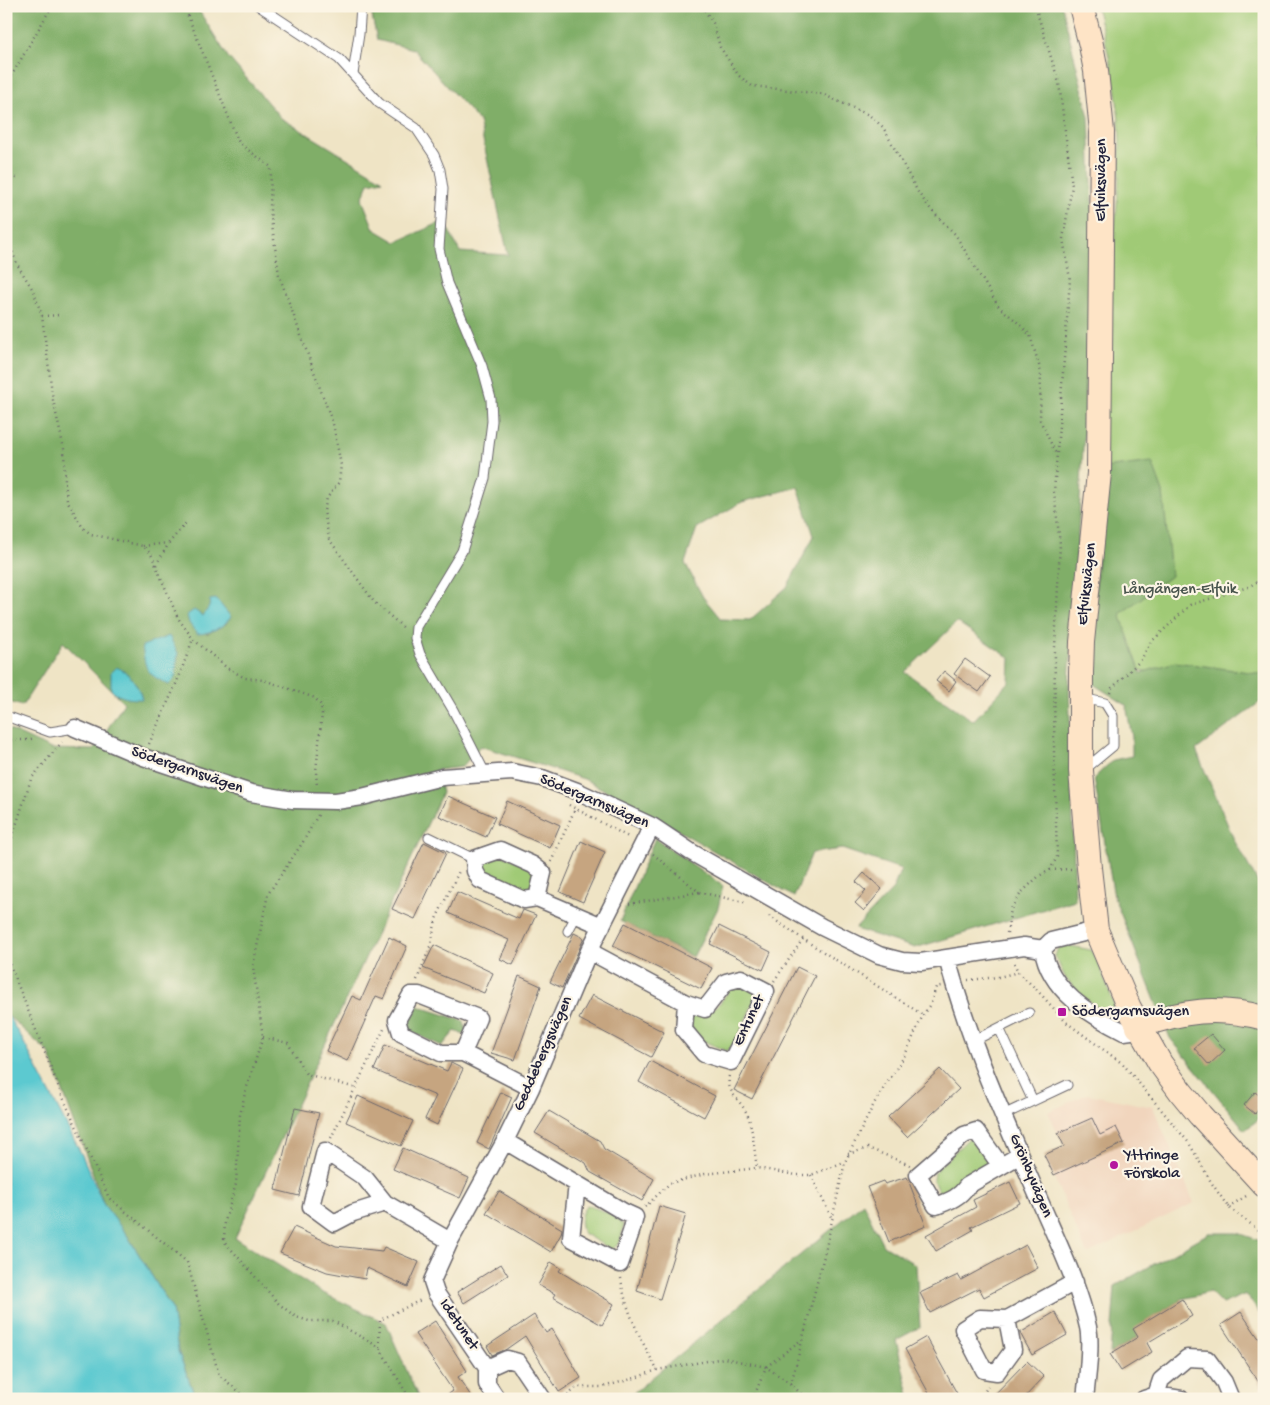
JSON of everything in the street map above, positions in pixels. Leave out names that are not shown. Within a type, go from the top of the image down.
[{"type":"street","name":"Elfviksvägen","points":[[1081,6],[1092,45],[1102,132],[1099,473],[1082,642],[1081,771],[1096,930],[1138,1027],[1160,1063],[1258,1188]]},
{"type":"street","name":"Södergarnsvägen","points":[[75,728],[143,757],[251,793],[293,800],[336,801],[362,797],[442,777],[485,773],[512,772],[542,778],[577,791],[652,826],[707,861],[822,927],[880,955],[902,961],[921,962],[1024,946],[1043,949]]},
{"type":"street","name":"Geddebergsvägen","points":[[434,1287],[450,1241],[505,1142],[531,1088],[589,951],[652,826]]},
{"type":"street","points":[[537,898],[544,874],[533,865],[500,850],[474,859],[475,871],[480,880],[524,900],[537,898],[602,926]]},
{"type":"street","points":[[1096,930],[1051,941],[1043,949],[1045,963],[1056,982],[1082,1007],[1124,1032],[1166,1018],[1214,1010],[1242,1012],[1264,1018]]},
{"type":"street","name":"Entunet","points":[[589,951],[686,1003],[705,1009],[726,982],[741,978],[766,991],[731,1062],[704,1054],[684,1030],[686,1003]]},
{"type":"street","name":"Grönbyvägen","points":[[947,958],[973,1041],[1075,1282],[1088,1329],[1088,1368],[1085,1399]]},
{"type":"street","points":[[463,1053],[478,1018],[419,995],[411,995],[397,1020],[400,1033],[441,1053],[463,1053],[531,1088]]},
{"type":"street","points":[[1001,1166],[976,1131],[964,1135],[918,1175],[936,1206],[955,1199],[962,1194],[967,1186],[1020,1155]]},
{"type":"street","points":[[505,1142],[635,1217],[620,1264],[571,1238],[577,1184]]},
{"type":"street","points":[[386,1203],[353,1213],[334,1222],[311,1206],[325,1151],[365,1178],[386,1203],[450,1241]]},
{"type":"street","points":[[1007,1319],[1075,1282]]},
{"type":"street","name":"Idetunet","points":[[434,1287],[487,1368],[487,1384],[497,1399]]},
{"type":"street","name":"Idetunet","points":[[487,1368],[507,1358],[518,1362],[543,1399]]},
{"type":"street","points":[[1181,1399],[1150,1397],[1161,1380],[1187,1358],[1207,1359],[1224,1382],[1231,1399]]},
{"type":"lane","points":[[259,6],[339,59],[379,103],[416,128],[434,155],[440,170],[443,189],[439,249],[447,283],[482,366],[491,399],[492,421],[485,478],[462,552],[416,627],[415,638],[420,654],[453,710],[485,773]]},
{"type":"lane","points":[[353,74],[358,42],[360,6]]},
{"type":"lane","points":[[1081,771],[1114,746],[1112,716],[1105,703],[1082,698]]},
{"type":"lane","points":[[6,716],[50,732],[75,728]]},
{"type":"lane","points":[[429,837],[474,859]]},
{"type":"lane","points":[[568,931],[577,914]]},
{"type":"lane","points":[[973,1041],[1029,1013]]},
{"type":"lane","points":[[999,1028],[1033,1101]]},
{"type":"lane","points":[[1003,1115],[1067,1085]]},
{"type":"path","points":[[6,85],[52,6]]},
{"type":"path","points":[[184,6],[239,143],[271,167],[270,211],[279,275],[333,424],[341,464],[338,482],[327,498],[324,511],[329,538],[374,602],[415,638]]},
{"type":"path","points":[[702,6],[712,24],[720,47],[739,76],[752,86],[822,94],[868,115],[883,127],[919,194],[932,211],[955,234],[999,307],[1030,335],[1041,372],[1040,420],[1056,455],[1070,279],[1062,239],[1072,186],[1059,83],[1035,6]]},
{"type":"path","points":[[6,181],[19,177]]},
{"type":"path","points":[[6,228],[8,240],[17,264],[33,290],[42,316],[53,400],[64,449],[67,500],[83,528],[91,534],[142,546],[169,543]]},
{"type":"path","points":[[42,316],[60,315]]},
{"type":"path","points":[[156,565],[169,543],[186,523]]},
{"type":"path","points":[[142,546],[151,554],[178,618],[193,639],[227,668],[245,678],[264,680],[315,698],[321,705],[320,741],[316,771],[319,801],[318,814],[303,842],[268,894],[253,966],[263,1037],[240,1115],[236,1184],[225,1222],[224,1241],[280,1304],[296,1317],[309,1321],[333,1321],[378,1347],[410,1399]]},
{"type":"path","points":[[1105,703],[1112,688],[1141,660],[1150,643],[1190,605],[1248,587],[1264,578]]},
{"type":"path","points":[[143,757],[177,682],[193,639]]},
{"type":"path","points":[[6,858],[32,779],[75,728]]},
{"type":"path","points":[[568,805],[642,845],[699,892]]},
{"type":"path","points":[[544,874],[575,809]]},
{"type":"path","points":[[411,995],[431,944],[436,919],[462,863],[474,859]]},
{"type":"path","points":[[610,908],[699,892],[752,904]]},
{"type":"path","points":[[767,914],[923,1015]]},
{"type":"path","points":[[766,991],[803,939]]},
{"type":"path","points":[[6,954],[61,1093],[109,1198],[188,1262],[219,1375],[248,1399]]},
{"type":"path","points":[[791,1384],[845,1162],[875,1102],[905,1055],[923,1015],[931,1003],[936,988],[953,982],[999,977],[1018,972]]},
{"type":"path","points":[[325,1151],[383,1029],[397,1020]]},
{"type":"path","points":[[263,1037],[288,1043],[306,1074],[356,1088]]},
{"type":"path","points":[[731,1062],[728,1083],[733,1096],[748,1114],[757,1168]]},
{"type":"path","points":[[848,1154],[868,1148],[923,1170]]},
{"type":"path","points":[[635,1217],[670,1183],[705,1174],[757,1168],[796,1175],[811,1175],[845,1162]]},
{"type":"path","points":[[811,1175],[832,1220]]},
{"type":"path","points":[[1258,1188],[1228,1207],[1264,1234]]},
{"type":"path","points":[[620,1264],[623,1292],[636,1329],[657,1370]]},
{"type":"path","points":[[378,1347],[380,1320],[434,1287]]},
{"type":"path","points":[[753,1399],[766,1367],[802,1339]]},
{"type":"path","points":[[564,1399],[577,1387],[603,1387],[657,1370],[724,1358],[766,1367],[791,1384],[806,1399]]},
{"type":"shaded area","name":"Yttringe Förskola","points":[[1087,1094],[1153,1107],[1194,1203],[1087,1254],[1044,1155],[1064,1146],[1048,1112]]},
{"type":"green space","points":[[6,6],[196,6],[228,57],[281,118],[383,180],[369,183],[362,199],[374,229],[396,242],[444,221],[460,252],[508,255],[479,121],[413,49],[377,40],[370,6],[1062,6],[1089,117],[1095,249],[1069,683],[1075,900],[915,948],[855,929],[893,889],[901,869],[842,849],[812,853],[794,897],[584,779],[480,746],[462,767],[437,770],[442,793],[235,1238],[321,1292],[386,1323],[419,1399],[196,1399],[178,1351],[172,1309],[127,1235],[104,1205],[49,1053],[6,1014],[6,728],[51,749],[94,750],[124,703],[63,642],[22,706],[6,701]],"holes":[[[798,487],[814,536],[787,587],[750,620],[721,619],[703,597],[685,563],[697,528],[742,502]],[[210,607],[227,623],[207,634],[202,616]],[[957,622],[1010,658],[1009,682],[973,721],[905,672]]]},
{"type":"green space","name":"Långängen-Elfvik","points":[[1096,6],[1264,6],[1264,695],[1091,660],[1107,313],[1120,161],[1120,135],[1115,84]]},
{"type":"green space","points":[[1152,462],[1163,492],[1171,576],[1120,614],[1141,673],[1175,662],[1264,674],[1264,699],[1196,750],[1235,842],[1264,893],[1264,1115],[1245,1130],[1170,1038],[1114,897],[1094,778],[1113,760],[1132,756],[1132,737],[1126,705],[1090,682],[1104,468]]},
{"type":"green space","points":[[655,838],[723,886],[718,908],[693,957],[620,921]]},
{"type":"green space","points":[[503,855],[534,870],[536,886],[529,892],[521,893],[483,872],[485,865],[490,860]]},
{"type":"green space","points":[[1066,945],[1091,950],[1099,964],[1117,1012],[1113,1018],[1086,999],[1066,979],[1055,956],[1058,948]]},
{"type":"green space","points":[[734,984],[746,986],[755,993],[755,999],[734,1045],[726,1051],[692,1034],[689,1015],[712,1009]]},
{"type":"green space","points":[[414,1005],[464,1021],[467,1036],[455,1031],[442,1046],[400,1027]]},
{"type":"green space","points":[[975,1137],[993,1161],[965,1177],[961,1187],[941,1196],[933,1180],[934,1172],[968,1139]]},
{"type":"green space","points":[[863,1203],[883,1245],[916,1265],[920,1327],[896,1340],[910,1399],[626,1399]]},
{"type":"green space","points":[[587,1205],[611,1214],[624,1225],[620,1242],[612,1250],[583,1233],[580,1219]]},
{"type":"green space","points":[[1209,1233],[1238,1233],[1264,1242],[1264,1320],[1246,1294],[1222,1304],[1210,1292],[1182,1299],[1134,1329],[1138,1337],[1110,1354],[1115,1286]]},
{"type":"water","points":[[216,599],[231,617],[216,629],[197,634],[189,623],[187,615],[194,610],[203,616],[209,607],[210,600]]},
{"type":"water","points":[[169,636],[178,653],[175,678],[169,685],[148,671],[142,646]]},
{"type":"water","points":[[116,667],[133,680],[142,699],[125,698],[111,690],[111,672]]},
{"type":"water","points":[[6,1013],[21,1037],[82,1155],[104,1205],[127,1235],[172,1309],[178,1351],[196,1399],[6,1399]]},
{"type":"building","points":[[965,659],[990,677],[979,692],[954,674]]},
{"type":"building","points":[[944,671],[956,681],[949,691],[936,681]]},
{"type":"building","points":[[448,796],[495,817],[486,837],[439,816]]},
{"type":"building","points":[[507,801],[560,825],[550,848],[497,824]]},
{"type":"building","points":[[581,841],[605,852],[583,902],[560,892]]},
{"type":"building","points":[[424,842],[446,853],[415,919],[392,909]]},
{"type":"building","points":[[864,873],[882,889],[864,911],[855,903],[866,891],[856,882]]},
{"type":"building","points":[[457,892],[519,919],[523,910],[536,915],[513,965],[500,959],[509,940],[448,913]]},
{"type":"building","points":[[625,923],[712,968],[701,989],[613,946]]},
{"type":"building","points":[[719,926],[771,952],[763,970],[710,944]]},
{"type":"building","points":[[574,933],[584,938],[562,988],[550,982]]},
{"type":"building","points":[[389,937],[407,946],[384,999],[376,996],[347,1061],[326,1051],[352,996],[361,1000]]},
{"type":"building","points":[[434,945],[493,973],[484,993],[423,968]]},
{"type":"building","points":[[797,967],[815,976],[752,1099],[734,1090]]},
{"type":"building","points":[[519,976],[541,986],[515,1060],[491,1053]]},
{"type":"building","points":[[592,995],[664,1032],[651,1057],[579,1019]]},
{"type":"building","points":[[1211,1034],[1225,1050],[1209,1065],[1194,1048]]},
{"type":"building","points":[[385,1045],[447,1071],[451,1063],[463,1069],[437,1125],[425,1119],[436,1096],[374,1070]]},
{"type":"building","points":[[650,1061],[715,1096],[704,1117],[639,1082]]},
{"type":"building","points":[[940,1069],[959,1089],[907,1137],[888,1117]]},
{"type":"building","points":[[501,1092],[512,1097],[489,1149],[477,1143]]},
{"type":"building","points":[[1255,1092],[1264,1099],[1264,1102],[1255,1114],[1244,1105]]},
{"type":"building","points":[[358,1096],[413,1121],[401,1146],[346,1122]]},
{"type":"building","points":[[295,1108],[319,1113],[299,1196],[275,1190]]},
{"type":"building","points":[[549,1111],[600,1141],[604,1149],[654,1179],[642,1201],[590,1172],[586,1163],[535,1133]]},
{"type":"building","points":[[1092,1118],[1100,1135],[1116,1127],[1124,1143],[1054,1175],[1044,1155],[1064,1146],[1058,1133]]},
{"type":"building","points":[[403,1148],[469,1178],[460,1198],[393,1169]]},
{"type":"building","points":[[907,1177],[926,1226],[889,1242],[867,1187],[883,1181],[885,1184]]},
{"type":"building","points":[[1010,1182],[1020,1203],[971,1227],[973,1230],[936,1251],[926,1235],[976,1207],[973,1200]]},
{"type":"building","points":[[499,1191],[562,1229],[551,1252],[486,1213]]},
{"type":"building","points":[[659,1206],[686,1214],[660,1299],[637,1291]]},
{"type":"building","points":[[294,1227],[336,1246],[382,1251],[384,1247],[419,1262],[408,1287],[367,1268],[365,1279],[327,1272],[280,1253]]},
{"type":"building","points":[[1026,1245],[1038,1268],[984,1297],[979,1288],[930,1313],[920,1293],[958,1275],[961,1280]]},
{"type":"building","points":[[551,1262],[561,1268],[559,1271],[614,1304],[602,1325],[553,1297],[555,1294],[538,1285]]},
{"type":"building","points":[[501,1264],[508,1275],[464,1303],[457,1292]]},
{"type":"building","points":[[1182,1299],[1192,1316],[1147,1343],[1152,1352],[1121,1371],[1110,1354],[1138,1337],[1133,1329]]},
{"type":"building","points":[[1055,1312],[1067,1335],[1032,1355],[1020,1333]]},
{"type":"building","points":[[1241,1312],[1264,1346],[1264,1390],[1221,1325]]},
{"type":"building","points":[[534,1315],[546,1333],[552,1329],[581,1378],[559,1392],[525,1336],[505,1350],[492,1355],[487,1346]]},
{"type":"building","points":[[435,1321],[467,1371],[458,1377],[473,1399],[442,1399],[453,1391],[415,1334]]},
{"type":"building","points":[[926,1337],[960,1399],[932,1399],[905,1349]]},
{"type":"building","points":[[1027,1361],[1044,1377],[1023,1399],[990,1399]]},
{"type":"place","name":"Södergarnsvägen","points":[[1062,1012]]},
{"type":"place","name":"Yttringe Förskola","points":[[1114,1165]]}]
